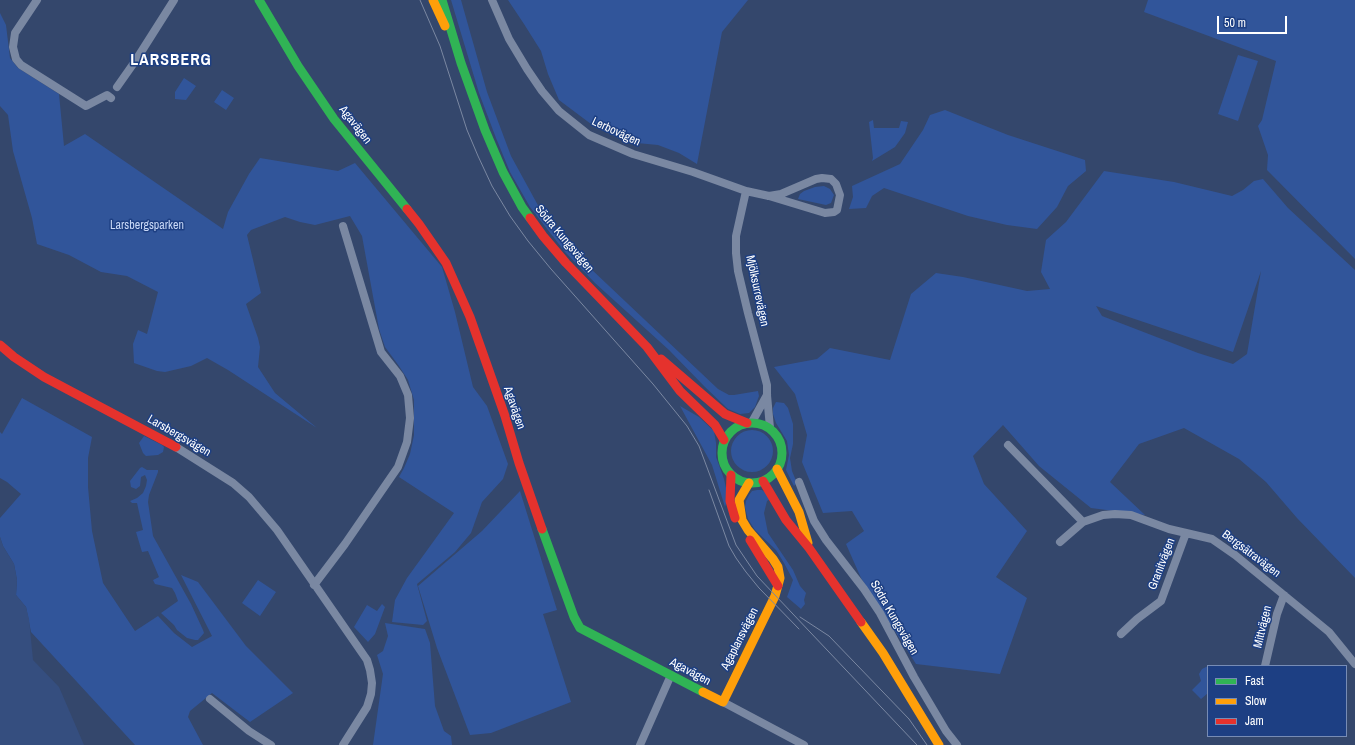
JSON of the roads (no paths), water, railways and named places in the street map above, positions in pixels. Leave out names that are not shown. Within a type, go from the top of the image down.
[{"type":"street","points":[[37,0],[15,33],[13,47],[16,59],[22,65],[86,106],[106,95],[111,98]]},
{"type":"street","points":[[117,87],[174,0]]},
{"type":"street","name":"Agavägen","points":[[259,0],[298,66],[334,119],[419,224],[446,263],[470,317],[505,416],[519,463],[578,625],[585,631],[804,745]]},
{"type":"street","name":"Södra Kungsvägen","points":[[433,0],[461,63]]},
{"type":"street","name":"Södra Kungsvägen","points":[[442,0],[461,63],[493,151],[522,207],[543,236],[566,263],[647,347],[725,414],[750,422],[761,423],[770,428]]},
{"type":"street","name":"Lerbovägen","points":[[492,0],[509,39],[542,91],[559,111],[589,134],[633,154],[693,172],[746,191],[769,196],[825,213],[834,212],[837,210],[840,195],[836,184],[831,179],[822,178],[816,179],[781,194],[769,196]]},
{"type":"street","name":"Mjölksurrevägen","points":[[746,191],[736,236],[736,253],[738,271],[748,313],[768,385],[767,395],[770,428]]},
{"type":"street","points":[[314,585],[345,544],[398,467],[407,442],[410,418],[409,399],[404,384],[400,376],[381,352],[343,226]]},
{"type":"street","name":"Larsbergsvägen","points":[[0,345],[14,357],[44,377],[176,447],[233,483],[249,497],[277,530],[367,660],[372,683],[371,694],[367,707],[345,742]]},
{"type":"street","name":"Södra Kungsvägen","points":[[647,347],[680,391],[715,425],[724,440]]},
{"type":"street","points":[[767,395],[750,422],[733,428],[724,440],[722,457],[725,466],[731,475],[739,480],[749,483],[759,483],[768,479],[777,469],[781,464],[783,454],[777,435],[770,428]]},
{"type":"street","points":[[1008,445],[1083,522]]},
{"type":"street","points":[[777,469],[799,512],[809,548]]},
{"type":"street","points":[[731,475],[730,501],[735,520],[778,586]]},
{"type":"street","points":[[762,481],[786,520],[809,548],[883,653],[939,745]]},
{"type":"street","name":"Södra Kungsvägen","points":[[799,482],[814,521],[826,540],[864,589],[880,613],[914,677],[956,745]]},
{"type":"street","name":"Agaplansvägen","points":[[723,702],[775,596],[780,578],[778,567],[767,551],[748,530],[740,513],[739,500],[749,483]]},
{"type":"street","name":"Bergsätravägen","points":[[1060,542],[1083,522],[1103,515],[1131,515],[1169,529],[1212,539],[1235,555],[1329,632],[1355,664]]},
{"type":"street","name":"Granitvägen","points":[[1121,634],[1137,619],[1161,601],[1186,533]]},
{"type":"street","name":"Mittvägen","points":[[1266,665],[1277,614],[1284,595]]},
{"type":"street","points":[[640,745],[671,675]]},
{"type":"street","points":[[210,699],[270,745]]},
{"type":"tram line","points":[[420,0],[440,46],[467,130],[492,186],[510,216],[551,269],[653,384],[687,426],[699,446],[736,545],[757,576],[917,745]]},
{"type":"tram line","points":[[709,490],[729,546],[736,558],[759,588],[799,629]]},
{"type":"tram line","points":[[800,617],[829,636],[909,719],[927,745]]},
{"type":"district","name":"LARSBERG","points":[[171,61]]},
{"type":"park label","name":"Larsbergsparken","points":[[147,226]]}]
